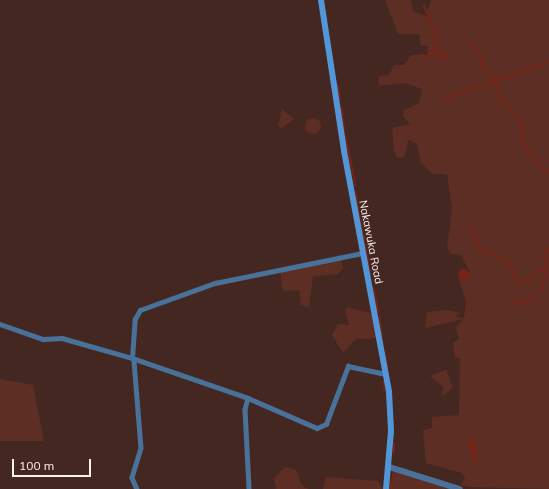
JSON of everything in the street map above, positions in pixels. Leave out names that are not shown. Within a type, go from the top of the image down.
[{"type":"main road","name":"Nakawuka Road","points":[[321,0],[390,408],[389,466],[386,489]]},
{"type":"street","points":[[138,489],[132,478],[141,448],[133,359],[136,316],[140,310],[215,283],[363,253]]},
{"type":"street","points":[[0,324],[43,339],[62,338],[133,359],[248,398],[293,420],[319,428],[326,424],[348,366],[385,374]]},
{"type":"street","points":[[248,398],[245,409],[249,489]]},
{"type":"street","points":[[389,466],[460,489]]},
{"type":"shaded area","points":[[385,0],[411,0],[413,11],[427,17],[425,10],[429,8],[431,0],[549,0],[549,489],[468,487],[461,485],[465,478],[462,473],[426,463],[423,430],[432,428],[432,417],[459,415],[460,358],[455,358],[453,343],[459,339],[456,328],[463,319],[425,328],[427,312],[447,310],[460,313],[455,317],[464,318],[466,302],[459,279],[470,273],[461,255],[451,254],[447,247],[452,209],[447,174],[433,174],[421,163],[417,144],[408,140],[405,157],[397,158],[394,151],[392,128],[410,124],[403,116],[404,110],[419,103],[422,89],[405,83],[378,86],[379,76],[389,75],[394,65],[404,65],[411,55],[427,55],[428,46],[421,46],[419,34],[398,34]],"holes":[[[476,446],[476,463],[470,448]]]},
{"type":"shaded area","points":[[282,109],[294,119],[282,128],[278,126]]},
{"type":"shaded area","points":[[313,118],[320,123],[321,126],[316,133],[313,134],[306,129],[305,126],[310,119]]},
{"type":"shaded area","points":[[341,260],[343,268],[338,274],[313,276],[309,307],[301,305],[299,290],[283,291],[280,270]]},
{"type":"shaded area","points":[[461,269],[465,269],[467,270],[467,278],[461,279],[458,276],[458,272]]},
{"type":"shaded area","points":[[347,307],[374,314],[377,338],[356,339],[343,353],[332,335],[338,324],[349,325],[345,311]]},
{"type":"shaded area","points":[[446,370],[453,388],[441,397],[444,388],[430,376]]},
{"type":"shaded area","points":[[0,379],[33,385],[44,441],[0,441]]},
{"type":"shaded area","points":[[468,439],[475,439],[477,463],[473,463]]},
{"type":"shaded area","points":[[285,467],[296,470],[302,486],[309,489],[276,489],[274,478]]},
{"type":"shaded area","points":[[394,471],[399,472],[451,489],[390,489]]},
{"type":"shaded area","points":[[326,477],[378,481],[383,489],[323,489]]},
{"type":"waterway","points":[[424,5],[437,39],[437,52]]},
{"type":"waterway","points":[[468,42],[481,56],[482,65],[495,81],[499,96],[523,124],[523,138],[528,149],[541,167],[549,172]]},
{"type":"waterway","points":[[421,55],[447,58],[448,54],[429,51]]},
{"type":"waterway","points":[[444,99],[549,62]]},
{"type":"waterway","points":[[338,85],[341,100]]},
{"type":"waterway","points":[[342,107],[345,131]]},
{"type":"waterway","points":[[346,136],[356,186]]},
{"type":"waterway","points":[[356,192],[363,232]]},
{"type":"waterway","points":[[471,225],[481,250],[509,261],[519,282]]},
{"type":"waterway","points":[[364,236],[371,275]]},
{"type":"waterway","points":[[516,286],[519,282],[530,280],[539,271],[546,271],[545,258],[549,248]]},
{"type":"waterway","points":[[512,299],[516,305],[532,299],[541,289],[546,271]]},
{"type":"waterway","points":[[374,289],[379,312]]},
{"type":"waterway","points":[[380,317],[383,345]]},
{"type":"waterway","points":[[385,352],[388,369]]},
{"type":"waterway","points":[[384,381],[385,391]]},
{"type":"waterway","points":[[394,443],[394,454]]},
{"type":"waterway","points":[[390,489],[394,471]]}]
